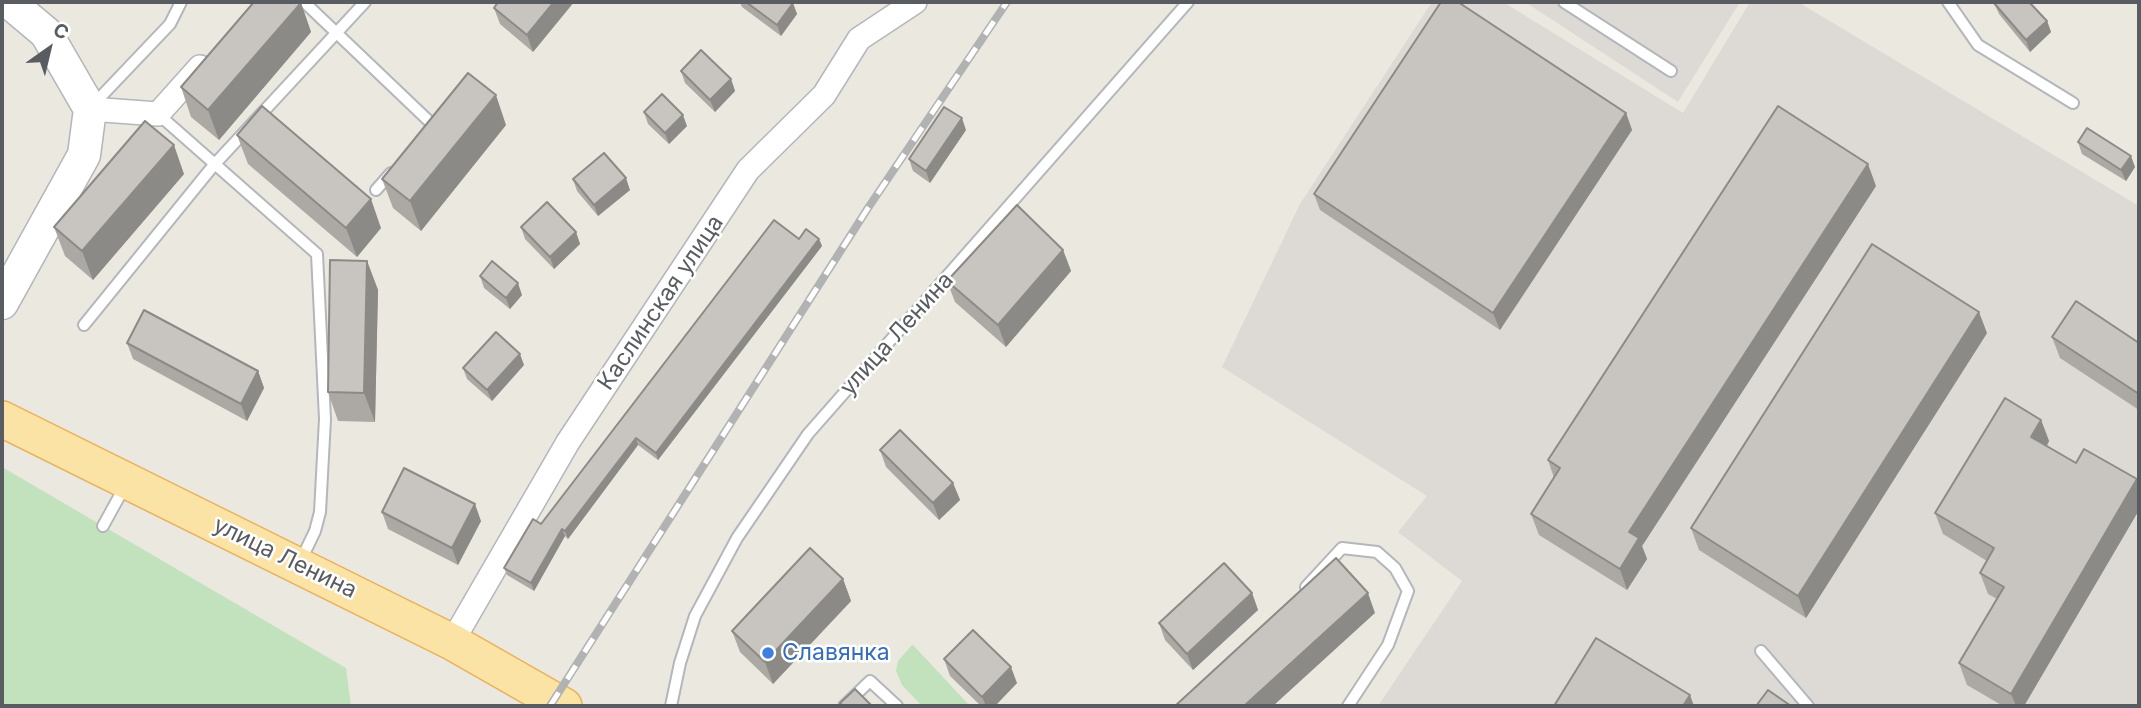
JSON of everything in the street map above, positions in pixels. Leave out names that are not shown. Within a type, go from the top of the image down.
[{"type":"main road","points":[[2,303],[84,155],[90,109],[46,33],[9,2]]},
{"type":"main road","name":"улица Ленина","points":[[2,419],[452,642],[564,706]]},
{"type":"street","name":"Каслинская улица","points":[[452,642],[568,442],[748,170],[824,94],[859,39],[915,2]]},
{"type":"street","points":[[90,109],[158,114],[213,53]]},
{"type":"lane","points":[[90,109],[170,24],[181,2]]},
{"type":"lane","points":[[304,2],[335,34],[437,120],[425,134]]},
{"type":"lane","points":[[84,326],[213,166],[365,2]]},
{"type":"lane","name":"улица Ленина","points":[[671,706],[680,663],[695,616],[737,538],[801,444],[1188,2]]},
{"type":"lane","points":[[1564,2],[1671,71]]},
{"type":"lane","points":[[1948,2],[1978,45],[2073,103]]},
{"type":"lane","points":[[158,114],[213,166],[317,254],[325,419],[321,498],[315,531],[298,565]]},
{"type":"lane","points":[[376,190],[401,162]]},
{"type":"lane","points":[[103,526],[128,480]]},
{"type":"lane","points":[[1299,594],[1342,548],[1377,552],[1395,568],[1408,592],[1388,645],[1348,706]]},
{"type":"lane","points":[[1761,651],[1808,706]]},
{"type":"lane","points":[[844,706],[870,681],[897,706]]},
{"type":"shaded area","points":[[1432,2],[1503,2],[1683,113],[1750,2],[1798,2],[2139,206],[2139,706],[1378,706],[1462,581],[1398,532],[1427,496],[1222,367],[1300,204]]},
{"type":"shaded area","points":[[1525,2],[1740,2],[1678,102]]},
{"type":"green space","points":[[2,467],[346,668],[351,706],[2,706]]},
{"type":"green space","points":[[912,645],[970,706],[922,706],[902,685],[896,671],[898,661]]},
{"type":"building","points":[[254,2],[301,3],[208,110],[181,87]]},
{"type":"building","points":[[498,2],[554,2],[527,35],[494,8]]},
{"type":"building","points":[[746,2],[792,2],[793,3],[777,25]]},
{"type":"building","points":[[1441,2],[1458,2],[1626,113],[1493,313],[1314,194]]},
{"type":"building","points":[[1995,2],[2029,2],[2047,21],[2026,40]]},
{"type":"building","points":[[701,50],[731,79],[710,100],[681,71]]},
{"type":"building","points":[[468,73],[496,95],[410,201],[382,179]]},
{"type":"building","points":[[662,94],[683,115],[665,133],[644,112]]},
{"type":"building","points":[[262,106],[371,199],[346,228],[237,135]]},
{"type":"building","points":[[1778,106],[1868,164],[1629,532],[1639,538],[1620,569],[1531,514],[1560,468],[1548,460]]},
{"type":"building","points":[[944,107],[962,118],[926,171],[909,159]]},
{"type":"building","points":[[145,121],[174,145],[82,251],[54,227]]},
{"type":"building","points":[[2087,128],[2131,156],[2121,170],[2078,142]]},
{"type":"building","points":[[604,153],[626,178],[594,205],[573,179]]},
{"type":"building","points":[[547,202],[576,232],[550,257],[521,227]]},
{"type":"building","points":[[1017,205],[1063,250],[998,325],[947,281]]},
{"type":"building","points":[[774,220],[799,239],[806,229],[819,239],[656,453],[636,438],[565,531],[562,529],[531,583],[504,568],[533,519],[541,524]]},
{"type":"building","points":[[1872,244],[1979,312],[1798,596],[1691,528]]},
{"type":"building","points":[[330,260],[367,261],[364,393],[328,392]]},
{"type":"building","points":[[492,261],[518,283],[506,298],[480,276]]},
{"type":"building","points":[[2076,301],[2139,343],[2139,394],[2052,337]]},
{"type":"building","points":[[144,310],[258,371],[241,404],[127,343]]},
{"type":"building","points":[[496,332],[520,354],[487,390],[463,368]]},
{"type":"building","points":[[2005,398],[2041,420],[2031,437],[2076,463],[2084,449],[2137,479],[2011,694],[1959,663],[2004,587],[1980,573],[1994,548],[1935,513]]},
{"type":"building","points":[[900,430],[953,483],[933,503],[880,450]]},
{"type":"building","points":[[404,468],[475,504],[452,548],[382,512]]},
{"type":"building","points":[[810,548],[843,579],[765,662],[732,631]]},
{"type":"building","points":[[1336,558],[1368,593],[1244,706],[1175,706]]},
{"type":"building","points":[[1224,563],[1252,593],[1187,654],[1159,623]]},
{"type":"building","points":[[973,630],[1011,667],[982,697],[944,659]]},
{"type":"building","points":[[1596,638],[1690,695],[1683,706],[1554,706]]},
{"type":"building","points":[[855,689],[872,706],[843,706],[840,703]]},
{"type":"building","points":[[1768,690],[1791,706],[1756,706]]},
{"type":"railway","points":[[550,706],[868,208],[1007,2]]},
{"type":"place","name":"Славянка","points":[[768,653]]}]
